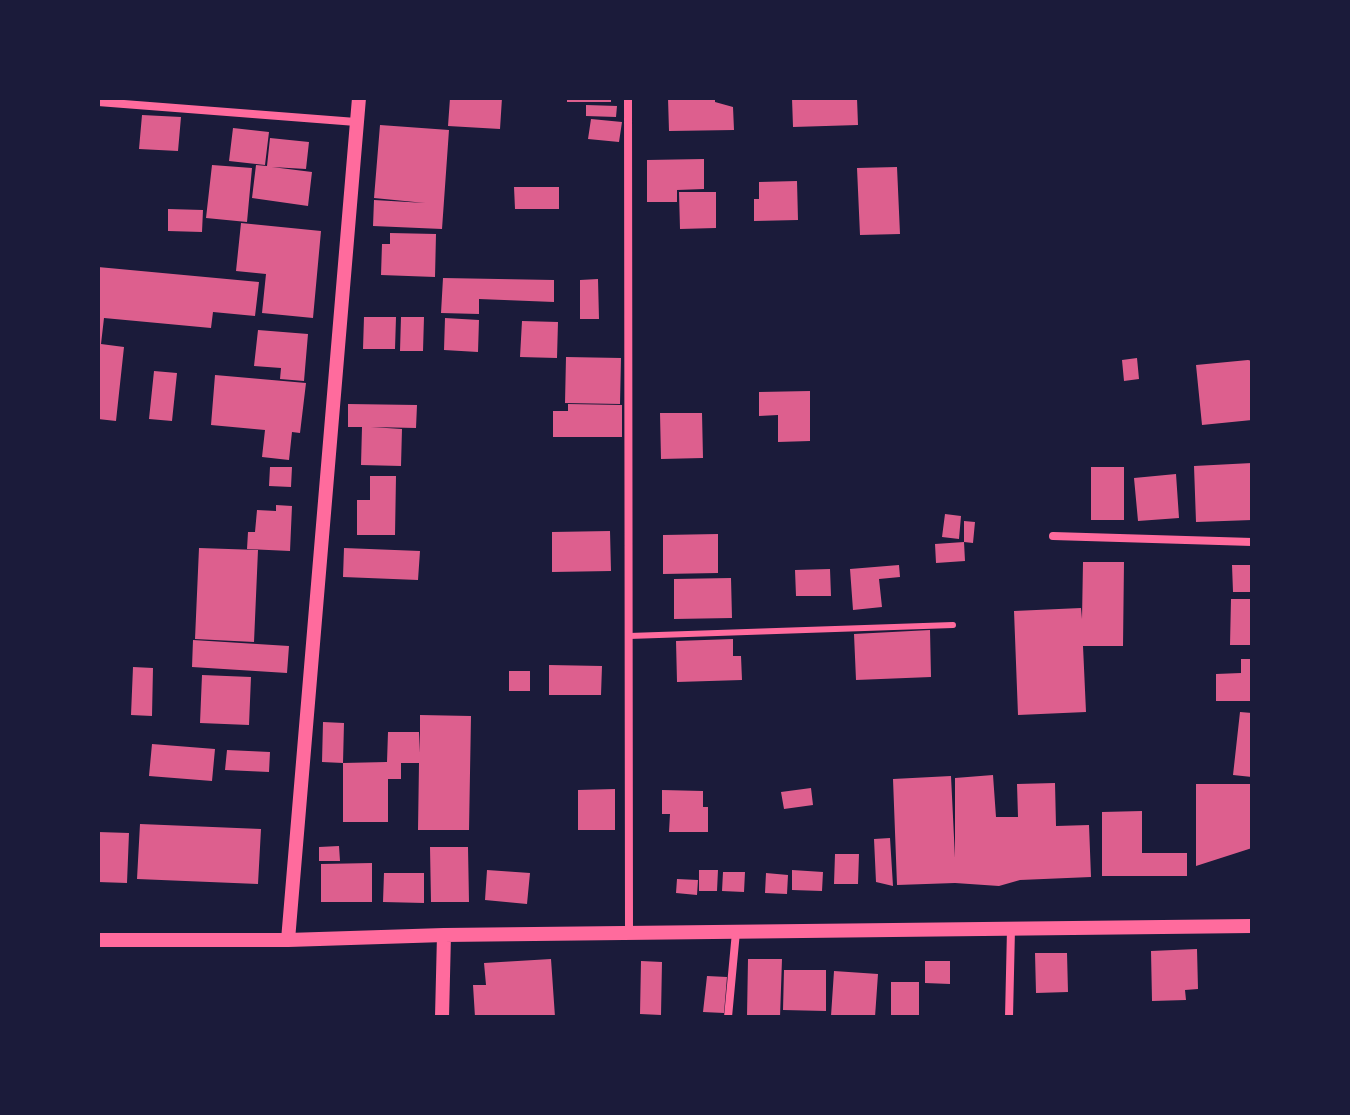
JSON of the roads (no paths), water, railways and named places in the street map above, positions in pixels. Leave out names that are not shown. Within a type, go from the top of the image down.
[{"type":"street","points":[[288,940],[359,98]]},
{"type":"street","points":[[628,98],[629,933]]},
{"type":"street","points":[[98,102],[356,122]]},
{"type":"street","points":[[1053,536],[1252,542]]},
{"type":"street","points":[[98,940],[1252,926]]},
{"type":"street","points":[[1009,1017],[1011,929]]},
{"type":"street","points":[[728,1017],[736,932]]},
{"type":"street","points":[[442,1017],[444,935]]},
{"type":"lane","points":[[629,636],[953,625]]}]
